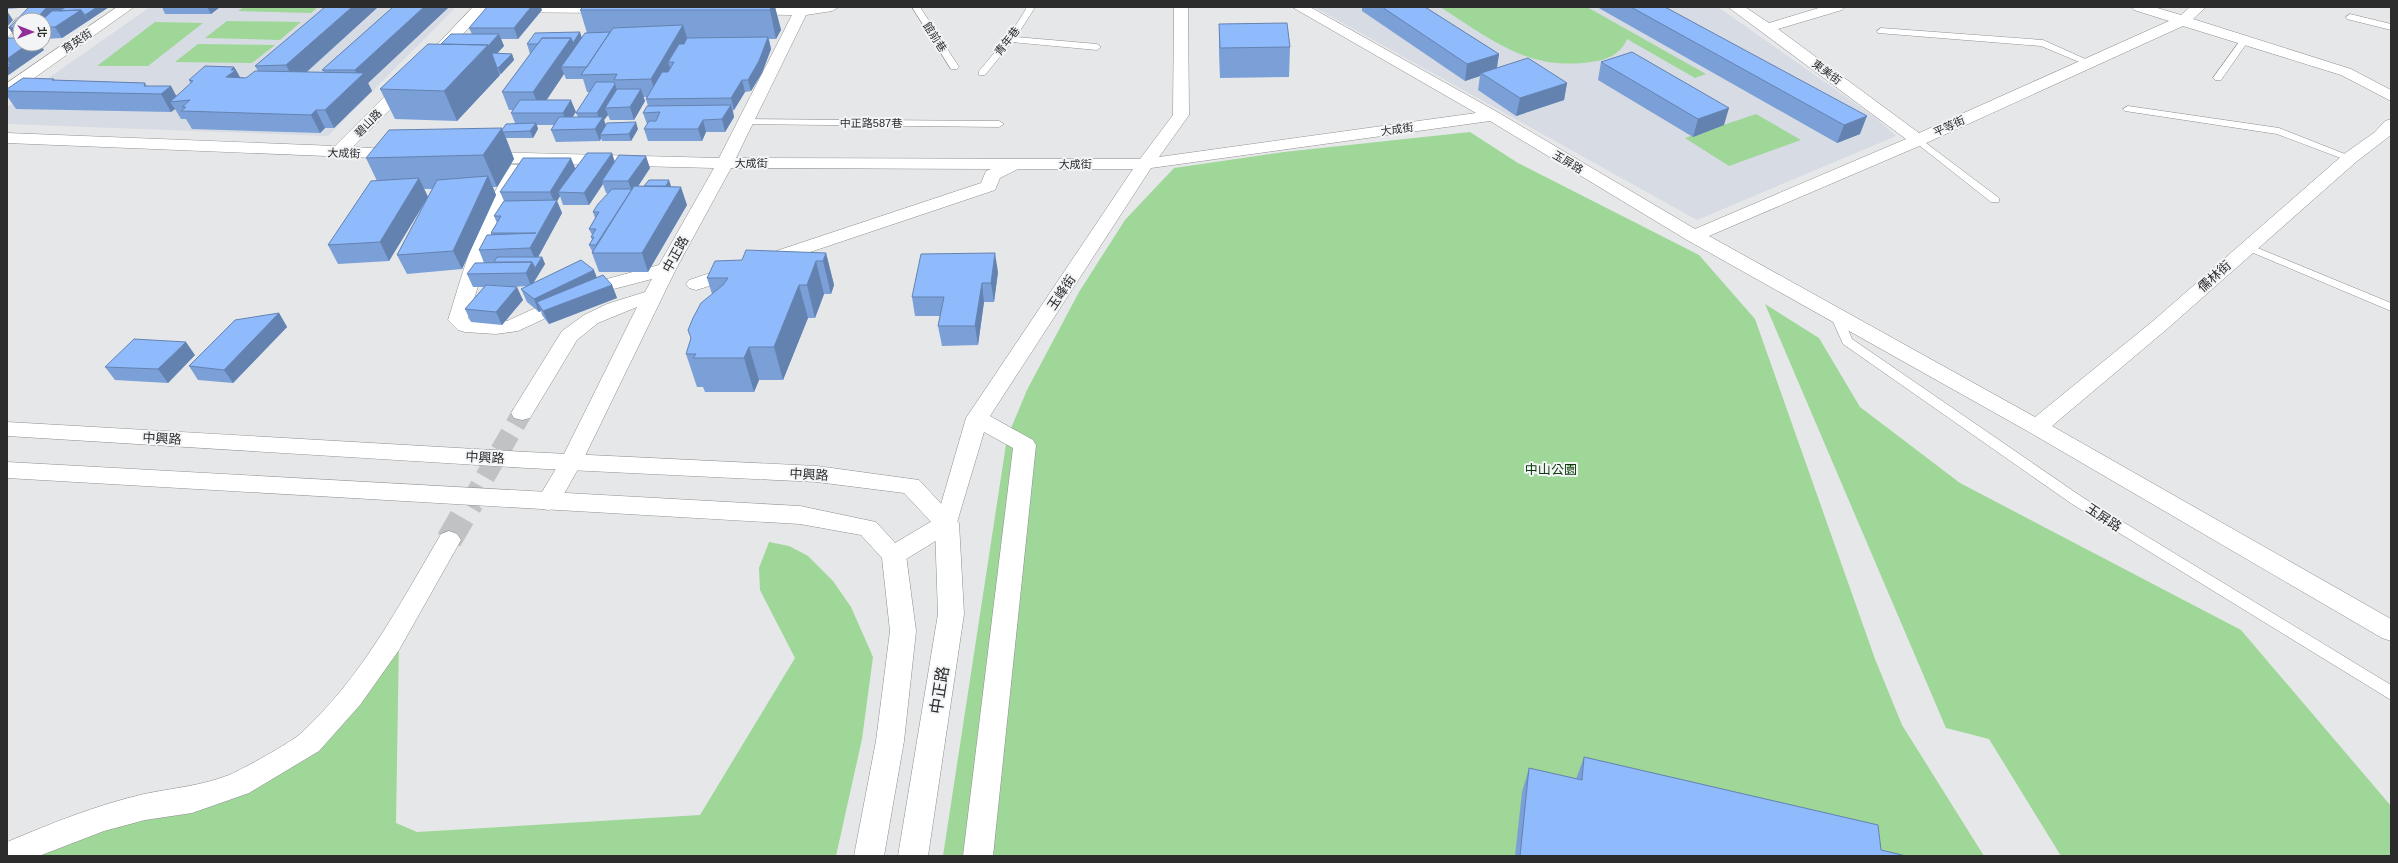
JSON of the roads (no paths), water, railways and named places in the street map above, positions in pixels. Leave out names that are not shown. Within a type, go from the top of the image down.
[{"type":"street","name":"育英街","points":[[7,90],[127,7]]},
{"type":"street","points":[[481,7],[629,10]]},
{"type":"street","name":"碧山路","points":[[338,153],[481,7]]},
{"type":"street","points":[[730,11],[832,7]]},
{"type":"street","name":"玉峰街","points":[[947,523],[977,418],[1145,164],[1181,115],[1181,7]]},
{"type":"street","name":"玉屏路","points":[[1299,7],[1493,116],[1694,236],[2037,427],[2391,631]]},
{"type":"street","name":"東美街","points":[[1735,7],[1767,28],[1918,140]]},
{"type":"street","points":[[1767,28],[1838,7]]},
{"type":"street","points":[[2139,7],[2346,72],[2391,96]]},
{"type":"street","name":"平等街","points":[[1694,236],[1918,140],[2087,62],[2184,20],[2199,7]]},
{"type":"street","name":"中正路","points":[[548,502],[570,462],[666,269],[725,163],[744,122],[802,9]]},
{"type":"street","name":"大成街","points":[[468,156],[725,163],[1145,164],[1493,116]]},
{"type":"street","name":"儒林街","points":[[2037,427],[2160,325],[2350,158],[2381,136],[2391,124]]},
{"type":"street","name":"大成街","points":[[7,138],[413,155]]},
{"type":"street","points":[[524,158],[502,191],[478,254],[458,320],[465,326],[496,328],[511,327],[595,288],[666,269]]},
{"type":"street","points":[[696,284],[989,186],[992,175],[1014,164]]},
{"type":"street","points":[[522,413],[569,336],[592,319],[614,308],[653,296]]},
{"type":"street","points":[[977,418],[1025,445],[978,856]]},
{"type":"street","name":"中興路","points":[[7,429],[570,462],[817,474],[911,486],[947,523]]},
{"type":"street","points":[[7,470],[548,502],[800,515],[868,528],[894,555],[903,631],[890,741],[869,856]]},
{"type":"street","points":[[894,555],[947,523]]},
{"type":"street","name":"中正路","points":[[914,856],[951,614],[947,523]]},
{"type":"street","points":[[7,856],[60,833],[104,818],[145,807],[192,800],[239,784],[309,743],[352,697],[381,655],[450,540]]},
{"type":"lane","name":"館前巷","points":[[916,7],[954,66]]},
{"type":"lane","name":"青年巷","points":[[982,72],[1009,39],[1030,9],[1029,7]]},
{"type":"lane","points":[[2350,17],[2391,27]]},
{"type":"lane","points":[[1881,31],[2043,43],[2087,62]]},
{"type":"lane","points":[[1009,39],[1097,47]]},
{"type":"lane","points":[[2218,78],[2245,40]]},
{"type":"lane","points":[[2128,109],[2279,131],[2350,158]]},
{"type":"lane","name":"中正路587巷","points":[[744,122],[998,124]]},
{"type":"lane","points":[[1918,140],[1995,200]]},
{"type":"lane","points":[[2248,247],[2391,307]]},
{"type":"lane","name":"玉屏路","points":[[1837,317],[1847,341],[1994,444],[2110,521],[2266,614],[2391,693]]},
{"type":"tunnel","points":[[470,503],[522,413]]},
{"type":"tunnel","points":[[449,540],[471,502]]},
{"type":"park label","name":"中山公園","points":[[1551,469]]}]
